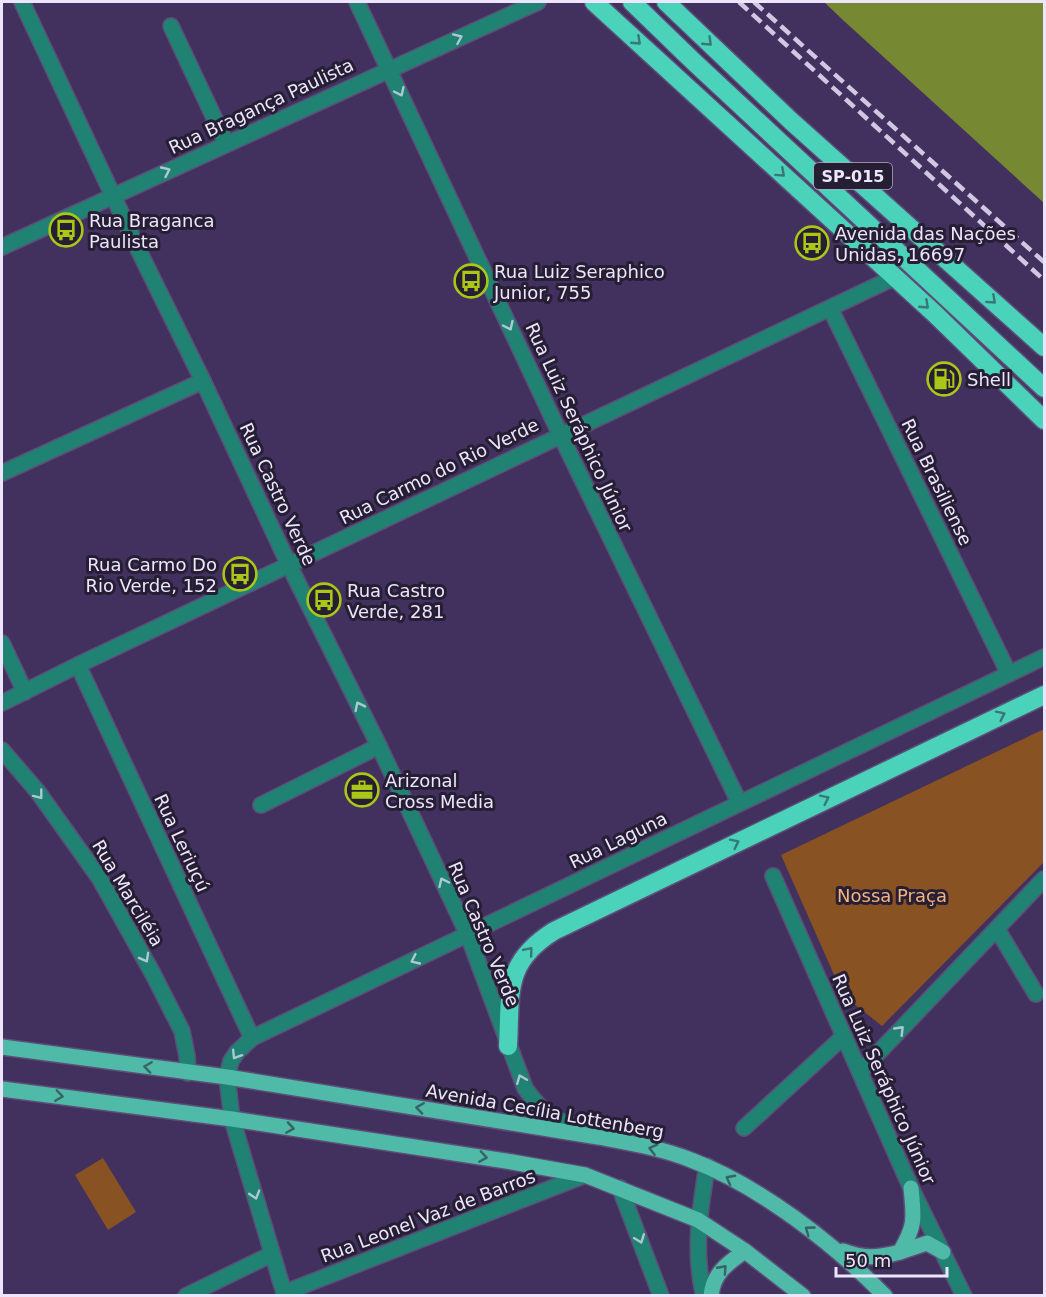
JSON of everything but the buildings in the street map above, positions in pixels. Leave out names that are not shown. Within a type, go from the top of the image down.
[{"type":"highway","points":[[594,2],[894,277],[1044,420]]},
{"type":"highway","points":[[632,2],[1044,388]]},
{"type":"highway","name":"SP-015","points":[[666,2],[791,121],[1044,347]]},
{"type":"highway","points":[[508,1046],[514,973],[526,953],[538,940],[697,861],[1044,695]]},
{"type":"main road","name":"Avenida Cecília Lottenberg","points":[[2,1047],[227,1077],[598,1137],[652,1148],[707,1166],[753,1191],[833,1247],[885,1296]]},
{"type":"main road","points":[[3,1090],[232,1119],[585,1175],[698,1220],[746,1251],[803,1296]]},
{"type":"main road","points":[[900,1252],[912,1229],[914,1212],[911,1188]]},
{"type":"main road","points":[[833,1247],[860,1257],[875,1258],[927,1243],[943,1252]]},
{"type":"main road","points":[[711,1296],[712,1284],[717,1275],[746,1251]]},
{"type":"street","name":"Rua Castro Verde","points":[[22,2],[289,565],[379,746],[468,935],[525,1088],[538,1107],[564,1124],[598,1137]]},
{"type":"street","name":"Rua Luiz Seráphico Júnior","points":[[357,2],[560,434],[739,802]]},
{"type":"street","name":"Rua Bragança Paulista","points":[[2,247],[538,2]]},
{"type":"street","points":[[171,26],[226,143]]},
{"type":"street","name":"Rua Carmo do Rio Verde","points":[[2,703],[78,664],[894,277]]},
{"type":"street","name":"Rua Brasiliense","points":[[830,308],[1009,674]]},
{"type":"street","points":[[2,473],[203,381]]},
{"type":"street","points":[[2,643],[25,692]]},
{"type":"street","name":"Rua Laguna","points":[[227,1077],[231,1061],[252,1038],[1044,657]]},
{"type":"street","name":"Rua Leriuçú","points":[[78,664],[252,1038]]},
{"type":"street","points":[[261,805],[379,746]]},
{"type":"street","name":"Rua Marciléia","points":[[2,750],[38,792],[100,879],[182,1031],[188,1072]]},
{"type":"street","name":"Rua Luiz Seráphico Júnior","points":[[773,876],[911,1188],[964,1296]]},
{"type":"street","points":[[860,1072],[1044,879]]},
{"type":"street","points":[[997,929],[1036,994]]},
{"type":"street","points":[[744,1128],[844,1036]]},
{"type":"street","points":[[227,1077],[232,1119],[285,1294]]},
{"type":"street","points":[[704,1296],[698,1264],[698,1220],[707,1166]]},
{"type":"street","name":"Rua Leonel Vaz de Barros","points":[[285,1294],[585,1175]]},
{"type":"street","points":[[620,1188],[656,1294]]},
{"type":"street","points":[[186,1296],[272,1254]]},
{"type":"green space","name":"Nossa Praça","points":[[1044,729],[1044,862],[882,1026],[843,995],[781,855]]},
{"type":"green space","points":[[103,1158],[136,1212],[108,1230],[75,1175]]},
{"type":"shaded area","points":[[824,2],[1044,2],[1044,203],[844,21]]},
{"type":"railway","points":[[739,2],[1044,280]]},
{"type":"railway","points":[[754,2],[1044,262]]},
{"type":"place","name":"Rua Braganca Paulista","points":[[66,230]]},
{"type":"place","name":"Avenida das Nações Unidas, 16697","points":[[812,243]]},
{"type":"place","name":"Rua Luiz Seraphico Junior, 755","points":[[471,281]]},
{"type":"place","name":"Shell","points":[[944,379]]},
{"type":"place","name":"Rua Carmo Do Rio Verde, 152","points":[[240,574]]},
{"type":"place","name":"Rua Castro Verde, 281","points":[[324,600]]},
{"type":"place","name":"Arizonal Cross Media","points":[[362,790]]}]
